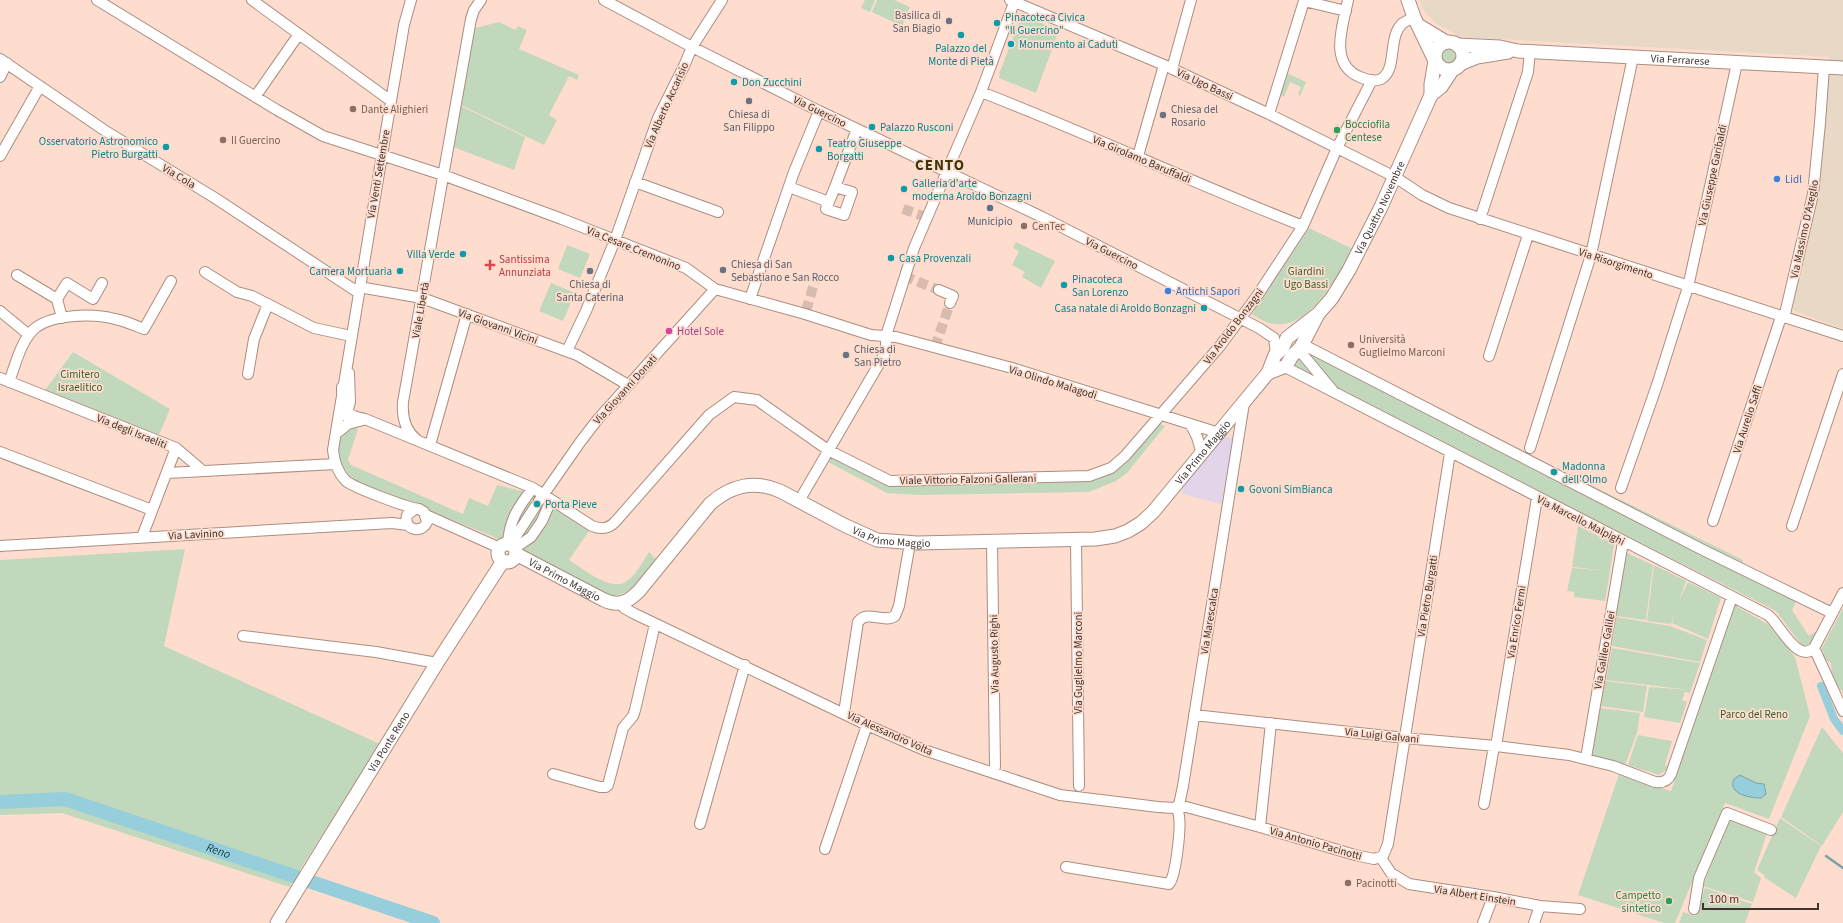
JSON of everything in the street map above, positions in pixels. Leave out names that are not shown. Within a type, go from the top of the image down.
[{"type":"main road","points":[[1408,0],[1416,21],[1435,61],[1444,70],[1457,67],[1463,56],[1452,44],[1416,21]]},
{"type":"main road","name":"Via Ferrarese","points":[[1452,44],[1500,47],[1524,51],[1843,68]]},
{"type":"main road","name":"Via Quattro Novembre","points":[[1276,365],[1292,356],[1291,341],[1310,333],[1318,314],[1332,298],[1341,284],[1395,178],[1431,95],[1436,49],[1452,44]]},
{"type":"main road","name":"Via Ferrarese","points":[[1457,67],[1477,57],[1524,51]]},
{"type":"main road","name":"Via Quattro Novembre","points":[[1431,95],[1441,87],[1457,67]]},
{"type":"main road","name":"Via Primo Maggio","points":[[511,547],[604,600],[614,604],[621,604],[629,601],[635,595],[700,515],[724,492],[741,486],[760,485],[780,490],[870,538],[910,543],[1076,540],[1109,537],[1134,528],[1159,506],[1276,365]]},
{"type":"main road","name":"Via Ponte Reno","points":[[277,923],[437,663],[503,561],[499,556],[511,547]]},
{"type":"street","name":"Via Cesare Cremonino","points":[[97,0],[255,97],[323,136],[382,155],[615,240],[692,271],[715,289],[871,335],[886,336]]},
{"type":"street","points":[[252,0],[391,101]]},
{"type":"street","name":"Via Venti Settembre","points":[[411,0],[404,25],[342,387],[333,450],[336,464],[342,477],[351,484],[393,500],[409,516],[422,510],[426,520]]},
{"type":"street","name":"Viale Libertà","points":[[417,440],[406,426],[402,408],[471,19],[474,10],[482,0]]},
{"type":"street","name":"Via Guercino","points":[[604,0],[692,47],[818,111],[948,171],[1075,234],[1241,320],[1268,333],[1291,341]]},
{"type":"street","name":"Via Alberto Accarisio","points":[[567,351],[615,240],[658,118],[692,47],[722,0]]},
{"type":"street","points":[[1138,156],[1190,0]]},
{"type":"street","points":[[1348,0],[1340,40],[1343,61],[1353,74],[1372,80],[1379,80],[1387,73],[1396,33],[1403,23],[1416,21]]},
{"type":"street","points":[[799,501],[886,350],[886,336],[925,217],[948,171],[981,92],[1013,1]]},
{"type":"street","name":"Via Ugo Bassi","points":[[1013,1],[1168,67],[1268,114],[1395,178]]},
{"type":"street","points":[[1268,114],[1304,1],[1346,11]]},
{"type":"street","points":[[255,97],[299,34]]},
{"type":"street","points":[[1480,219],[1528,72],[1524,51]]},
{"type":"street","points":[[1530,448],[1591,255],[1632,57]]},
{"type":"street","points":[[0,77],[3,61]]},
{"type":"street","name":"Via Cola","points":[[3,61],[104,130],[215,198],[359,290]]},
{"type":"street","name":"Via Giuseppe Garibaldi","points":[[1621,488],[1657,385],[1688,287],[1737,63]]},
{"type":"street","name":"Via Massimo D'Azeglio","points":[[1783,317],[1813,194],[1824,67]]},
{"type":"street","name":"Via Aroldo Bonzagni","points":[[1160,415],[1241,320],[1303,226],[1337,148],[1372,80]]},
{"type":"street","points":[[0,156],[40,86]]},
{"type":"street","name":"Via Girolamo Baruffaldi","points":[[981,92],[1138,156],[1243,203],[1303,226]]},
{"type":"street","points":[[750,299],[789,187],[818,111]]},
{"type":"street","points":[[835,188],[852,192],[844,215],[826,209],[856,129]]},
{"type":"street","points":[[443,177],[512,204],[512,206]]},
{"type":"street","name":"Via Risorgimento","points":[[1395,178],[1436,202],[1480,219],[1843,336]]},
{"type":"street","points":[[635,182],[718,212]]},
{"type":"street","points":[[789,187],[829,202]]},
{"type":"street","points":[[1490,356],[1528,235]]},
{"type":"street","points":[[205,272],[237,292],[252,296],[314,328],[351,336]]},
{"type":"street","points":[[17,275],[58,299]]},
{"type":"street","points":[[4,380],[29,335],[38,326],[62,318],[86,316],[107,317],[144,329],[171,281]]},
{"type":"street","points":[[62,318],[58,299],[67,283],[93,299],[102,283]]},
{"type":"street","name":"Via Giovanni Donati","points":[[511,547],[531,537],[542,521],[542,501],[587,432],[715,289]]},
{"type":"street","name":"Via Giovanni Vicini","points":[[359,290],[422,298],[567,351],[596,365],[628,385]]},
{"type":"street","points":[[939,290],[953,296],[950,303]]},
{"type":"street","points":[[248,374],[254,339],[268,304]]},
{"type":"street","points":[[0,311],[29,335]]},
{"type":"street","points":[[430,445],[467,314]]},
{"type":"street","name":"Via Aurelio Saffi","points":[[1713,521],[1783,317]]},
{"type":"street","name":"Via Olindo Malagodi","points":[[886,336],[936,347],[1012,368],[1191,425],[1220,432]]},
{"type":"street","points":[[1276,365],[1291,341],[1703,550],[1832,612]]},
{"type":"street","name":"Via Marcello Malpighi","points":[[1291,341],[1337,395]]},
{"type":"street","name":"Via Venti Settembre","points":[[333,450],[338,432],[347,413],[350,395],[349,349]]},
{"type":"street","name":"Via Marcello Malpighi","points":[[1276,365],[1772,618],[1797,650],[1806,652],[1814,648]]},
{"type":"street","points":[[1792,526],[1843,374]]},
{"type":"street","name":"Via degli Israeliti","points":[[4,380],[176,448],[142,537]]},
{"type":"street","points":[[342,387],[342,402],[347,413],[353,417],[365,420],[430,445],[533,488],[542,501],[511,547]]},
{"type":"street","name":"Viale Vittorio Falzoni Gallerani","points":[[542,501],[597,528],[604,529],[611,526],[710,415],[734,397],[757,400],[828,450],[890,481],[1089,476],[1111,468],[1125,456],[1160,415]]},
{"type":"street","name":"Via Marescalca","points":[[1177,806],[1183,786],[1244,403]]},
{"type":"street","points":[[338,432],[348,424],[365,420]]},
{"type":"street","points":[[1191,425],[1197,437],[1202,454]]},
{"type":"street","points":[[1220,432],[1239,436]]},
{"type":"street","points":[[176,448],[204,470]]},
{"type":"street","points":[[0,452],[152,510]]},
{"type":"street","name":"Via Pietro Burgatti","points":[[1405,738],[1450,453]]},
{"type":"street","points":[[167,473],[336,464]]},
{"type":"street","points":[[511,547],[510,524],[516,510],[533,488]]},
{"type":"street","name":"Via Enrico Fermi","points":[[1495,746],[1537,498]]},
{"type":"street","points":[[409,516],[417,530],[426,520],[445,524],[511,547]]},
{"type":"street","name":"Via Lavinino","points":[[0,546],[392,523],[409,516]]},
{"type":"street","name":"Via Guglielmo Marconi","points":[[1076,540],[1078,786]]},
{"type":"street","name":"Via Augusto Righi","points":[[992,542],[995,767]]},
{"type":"street","name":"Via Galileo Galilei","points":[[1586,758],[1623,542]]},
{"type":"street","points":[[844,713],[858,622],[862,618],[866,617],[888,619],[895,616],[899,606],[910,543]]},
{"type":"street","points":[[1843,593],[1814,648],[1843,711]]},
{"type":"street","name":"Via Luigi Galvani","points":[[1194,715],[1405,738],[1495,746],[1586,758],[1659,782],[1668,780],[1671,774],[1732,597]]},
{"type":"street","name":"Via Alessandro Volta","points":[[621,604],[628,611],[745,665],[867,725],[924,750],[1060,795],[1158,807],[1177,806]]},
{"type":"street","points":[[553,774],[600,787],[606,787],[608,785],[623,728],[633,716],[635,710],[655,624]]},
{"type":"street","points":[[243,636],[376,652],[437,663]]},
{"type":"street","points":[[700,824],[745,665]]},
{"type":"street","points":[[1260,827],[1271,723]]},
{"type":"street","points":[[825,849],[867,725]]},
{"type":"street","points":[[1381,858],[1387,850],[1405,738]]},
{"type":"street","points":[[1484,804],[1495,746]]},
{"type":"street","points":[[1066,867],[1169,884],[1172,878],[1177,847],[1179,816],[1177,806]]},
{"type":"street","name":"Via Antonio Pacinotti","points":[[1177,806],[1260,827],[1355,855],[1374,859],[1381,858]]},
{"type":"street","points":[[1694,909],[1699,878],[1727,813],[1771,830]]},
{"type":"street","name":"Via Albert Einstein","points":[[1381,858],[1391,874],[1405,883],[1540,906],[1580,909]]},
{"type":"street","points":[[1483,923],[1493,897]]},
{"type":"street","points":[[1534,923],[1540,906]]},
{"type":"shaded area","points":[[1419,0],[1843,0],[1843,329],[1789,309],[1818,185],[1829,57],[1460,37],[1435,23],[1424,11]]},
{"type":"shaded area","points":[[1223,436],[1237,439],[1225,505],[1182,494],[1183,484]]},
{"type":"green space","points":[[865,0],[875,0],[870,12],[861,8]]},
{"type":"green space","points":[[877,0],[894,0],[910,7],[902,26],[872,12]]},
{"type":"green space","points":[[1022,15],[1059,30],[1036,93],[999,78],[999,74]]},
{"type":"green space","points":[[499,22],[516,30],[518,26],[527,30],[519,49],[579,75],[577,80],[569,76],[549,115],[557,120],[544,145],[461,105],[475,28]]},
{"type":"green space","points":[[1446,49],[1452,49],[1457,54],[1455,63],[1452,65],[1446,65],[1441,60],[1441,54]]},
{"type":"green space","points":[[1285,72],[1306,82],[1300,96],[1298,94],[1301,87],[1290,82],[1284,97],[1277,93]]},
{"type":"green space","points":[[461,106],[525,137],[514,170],[453,147]]},
{"type":"green space","name":"Bocciofila Centese","points":[[1336,124],[1342,127],[1338,136],[1332,133]]},
{"type":"green space","name":"Giardini Ugo Bassi","points":[[1309,228],[1353,249],[1338,274],[1320,300],[1309,312],[1297,320],[1283,324],[1269,323],[1252,314]]},
{"type":"green space","points":[[1016,242],[1055,261],[1041,288],[1022,277],[1025,272],[1012,265],[1019,251],[1013,248]]},
{"type":"green space","points":[[567,245],[590,254],[580,278],[558,269]]},
{"type":"green space","points":[[551,283],[575,293],[563,321],[539,311]]},
{"type":"green space","points":[[1313,345],[1436,409],[1743,560],[1742,564],[1801,593],[1792,610],[1809,636],[1821,628],[1810,645],[1805,646],[1800,643],[1776,611],[1335,389],[1307,354]]},
{"type":"green space","name":"Cimitero Israelitico","points":[[73,352],[170,409],[159,435],[45,390]]},
{"type":"green space","points":[[1301,357],[1323,381],[1293,367],[1297,359]]},
{"type":"green space","points":[[1157,423],[1165,426],[1127,473],[1116,481],[1089,492],[921,495],[887,493],[828,462],[832,454],[888,482],[1089,481]]},
{"type":"green space","points":[[350,426],[358,429],[348,460],[351,465],[463,514],[469,498],[488,506],[497,485],[522,491],[525,489],[589,531],[569,560],[603,581],[618,584],[624,583],[635,573],[649,552],[657,560],[631,589],[625,593],[610,596],[492,536],[355,481],[346,472],[338,454],[341,435]]},
{"type":"green space","points":[[1578,526],[1614,544],[1610,571],[1572,567]]},
{"type":"green space","points":[[185,549],[164,646],[380,744],[289,887],[62,813],[0,815],[0,560]]},
{"type":"green space","points":[[1627,553],[1653,565],[1646,620],[1616,616]]},
{"type":"green space","points":[[1654,565],[1686,581],[1671,624],[1647,621]]},
{"type":"green space","points":[[1572,568],[1610,571],[1605,601],[1574,597],[1574,592],[1567,591]]},
{"type":"green space","points":[[1688,582],[1721,598],[1708,639],[1672,623],[1678,603]]},
{"type":"green space","name":"Parco del Reno","points":[[1734,605],[1769,625],[1795,657],[1810,716],[1769,819],[1725,803],[1675,923],[1664,923],[1578,895],[1619,774],[1671,791]]},
{"type":"green space","points":[[1843,608],[1843,692],[1837,686],[1834,679],[1831,663],[1822,658],[1824,652],[1821,650]]},
{"type":"green space","points":[[1616,617],[1670,626],[1707,640],[1700,662],[1612,646]]},
{"type":"green space","points":[[1612,648],[1700,663],[1690,693],[1685,692],[1682,700],[1687,702],[1680,723],[1644,717],[1649,687],[1690,690],[1606,680]]},
{"type":"green space","points":[[1605,681],[1647,686],[1643,712],[1601,706]]},
{"type":"green space","points":[[1600,708],[1640,713],[1637,733],[1625,765],[1592,757]]},
{"type":"green space","points":[[1822,727],[1843,753],[1843,812],[1822,846],[1781,817]]},
{"type":"green space","points":[[1638,735],[1672,741],[1665,765],[1669,768],[1659,775],[1628,765]]},
{"type":"green space","points":[[1728,818],[1767,833],[1754,872],[1761,878],[1753,902],[1703,886]]},
{"type":"green space","points":[[1780,818],[1821,846],[1796,898],[1765,878],[1764,875],[1757,870]]},
{"type":"green space","points":[[1705,888],[1752,904],[1745,923],[1679,923],[1683,912],[1695,916]]},
{"type":"water","points":[[1740,775],[1756,783],[1764,784],[1766,794],[1761,798],[1756,798],[1737,792],[1733,784],[1734,779]]},
{"type":"waterway","points":[[1821,686],[1834,719],[1843,731]]},
{"type":"waterway","name":"Reno","points":[[0,802],[65,799],[433,923]]},
{"type":"waterway","points":[[1826,856],[1843,868]]},
{"type":"tunnel","points":[[903,209],[923,216]]},
{"type":"tunnel","points":[[904,276],[939,290]]},
{"type":"tunnel","points":[[806,311],[816,277]]},
{"type":"tunnel","points":[[935,347],[950,303]]},
{"type":"place","name":"Basilica di San Biagio","points":[[949,21]]},
{"type":"place","name":"Pinacoteca Civica \"Il Guercino\"","points":[[997,23]]},
{"type":"place","name":"Palazzo del Monte di Pietà","points":[[961,35]]},
{"type":"place","name":"Monumento ai Caduti","points":[[1011,44]]},
{"type":"place","name":"Don Zucchini","points":[[734,82]]},
{"type":"place","name":"Chiesa di San Filippo","points":[[749,101]]},
{"type":"place","name":"Dante Alighieri","points":[[353,109]]},
{"type":"place","name":"Chiesa del Rosario","points":[[1163,115]]},
{"type":"place","name":"Palazzo Rusconi","points":[[872,127]]},
{"type":"place","name":"Bocciofila Centese","points":[[1337,130]]},
{"type":"place","name":"Il Guercino","points":[[223,140]]},
{"type":"place","name":"Osservatorio Astronomico Pietro Burgatti","points":[[166,147]]},
{"type":"place","name":"Teatro Giuseppe Borgatti","points":[[819,149]]},
{"type":"place","name":"Lidl","points":[[1777,179]]},
{"type":"place","name":"Galleria d'arte moderna Aroldo Bonzagni","points":[[904,189]]},
{"type":"place","name":"Municipio","points":[[990,208]]},
{"type":"place","name":"CenTec","points":[[1024,226]]},
{"type":"place","name":"Villa Verde","points":[[463,254]]},
{"type":"place","name":"Casa Provenzali","points":[[891,258]]},
{"type":"place","name":"Santissima Annunziata","points":[[490,265]]},
{"type":"place","name":"Chiesa di San Sebastiano e San Rocco","points":[[723,270]]},
{"type":"place","name":"Camera Mortuaria","points":[[400,271]]},
{"type":"place","name":"Chiesa di Santa Caterina","points":[[590,271]]},
{"type":"place","name":"Pinacoteca San Lorenzo","points":[[1064,285]]},
{"type":"place","name":"Antichi Sapori","points":[[1168,291]]},
{"type":"place","name":"Casa natale di Aroldo Bonzagni","points":[[1204,308]]},
{"type":"place","name":"Hotel Sole","points":[[669,331]]},
{"type":"place","name":"Università Guglielmo Marconi","points":[[1351,345]]},
{"type":"place","name":"Chiesa di San Pietro","points":[[846,355]]},
{"type":"place","name":"Madonna dell'Olmo","points":[[1554,472]]},
{"type":"place","name":"Govoni SimBianca","points":[[1241,489]]},
{"type":"place","name":"Porta Pieve","points":[[537,504]]},
{"type":"place","name":"Pacinotti","points":[[1348,883]]},
{"type":"place","name":"Campetto sintetico","points":[[1669,901]]},
{"type":"district","name":"CENTO","points":[[940,165]]}]
